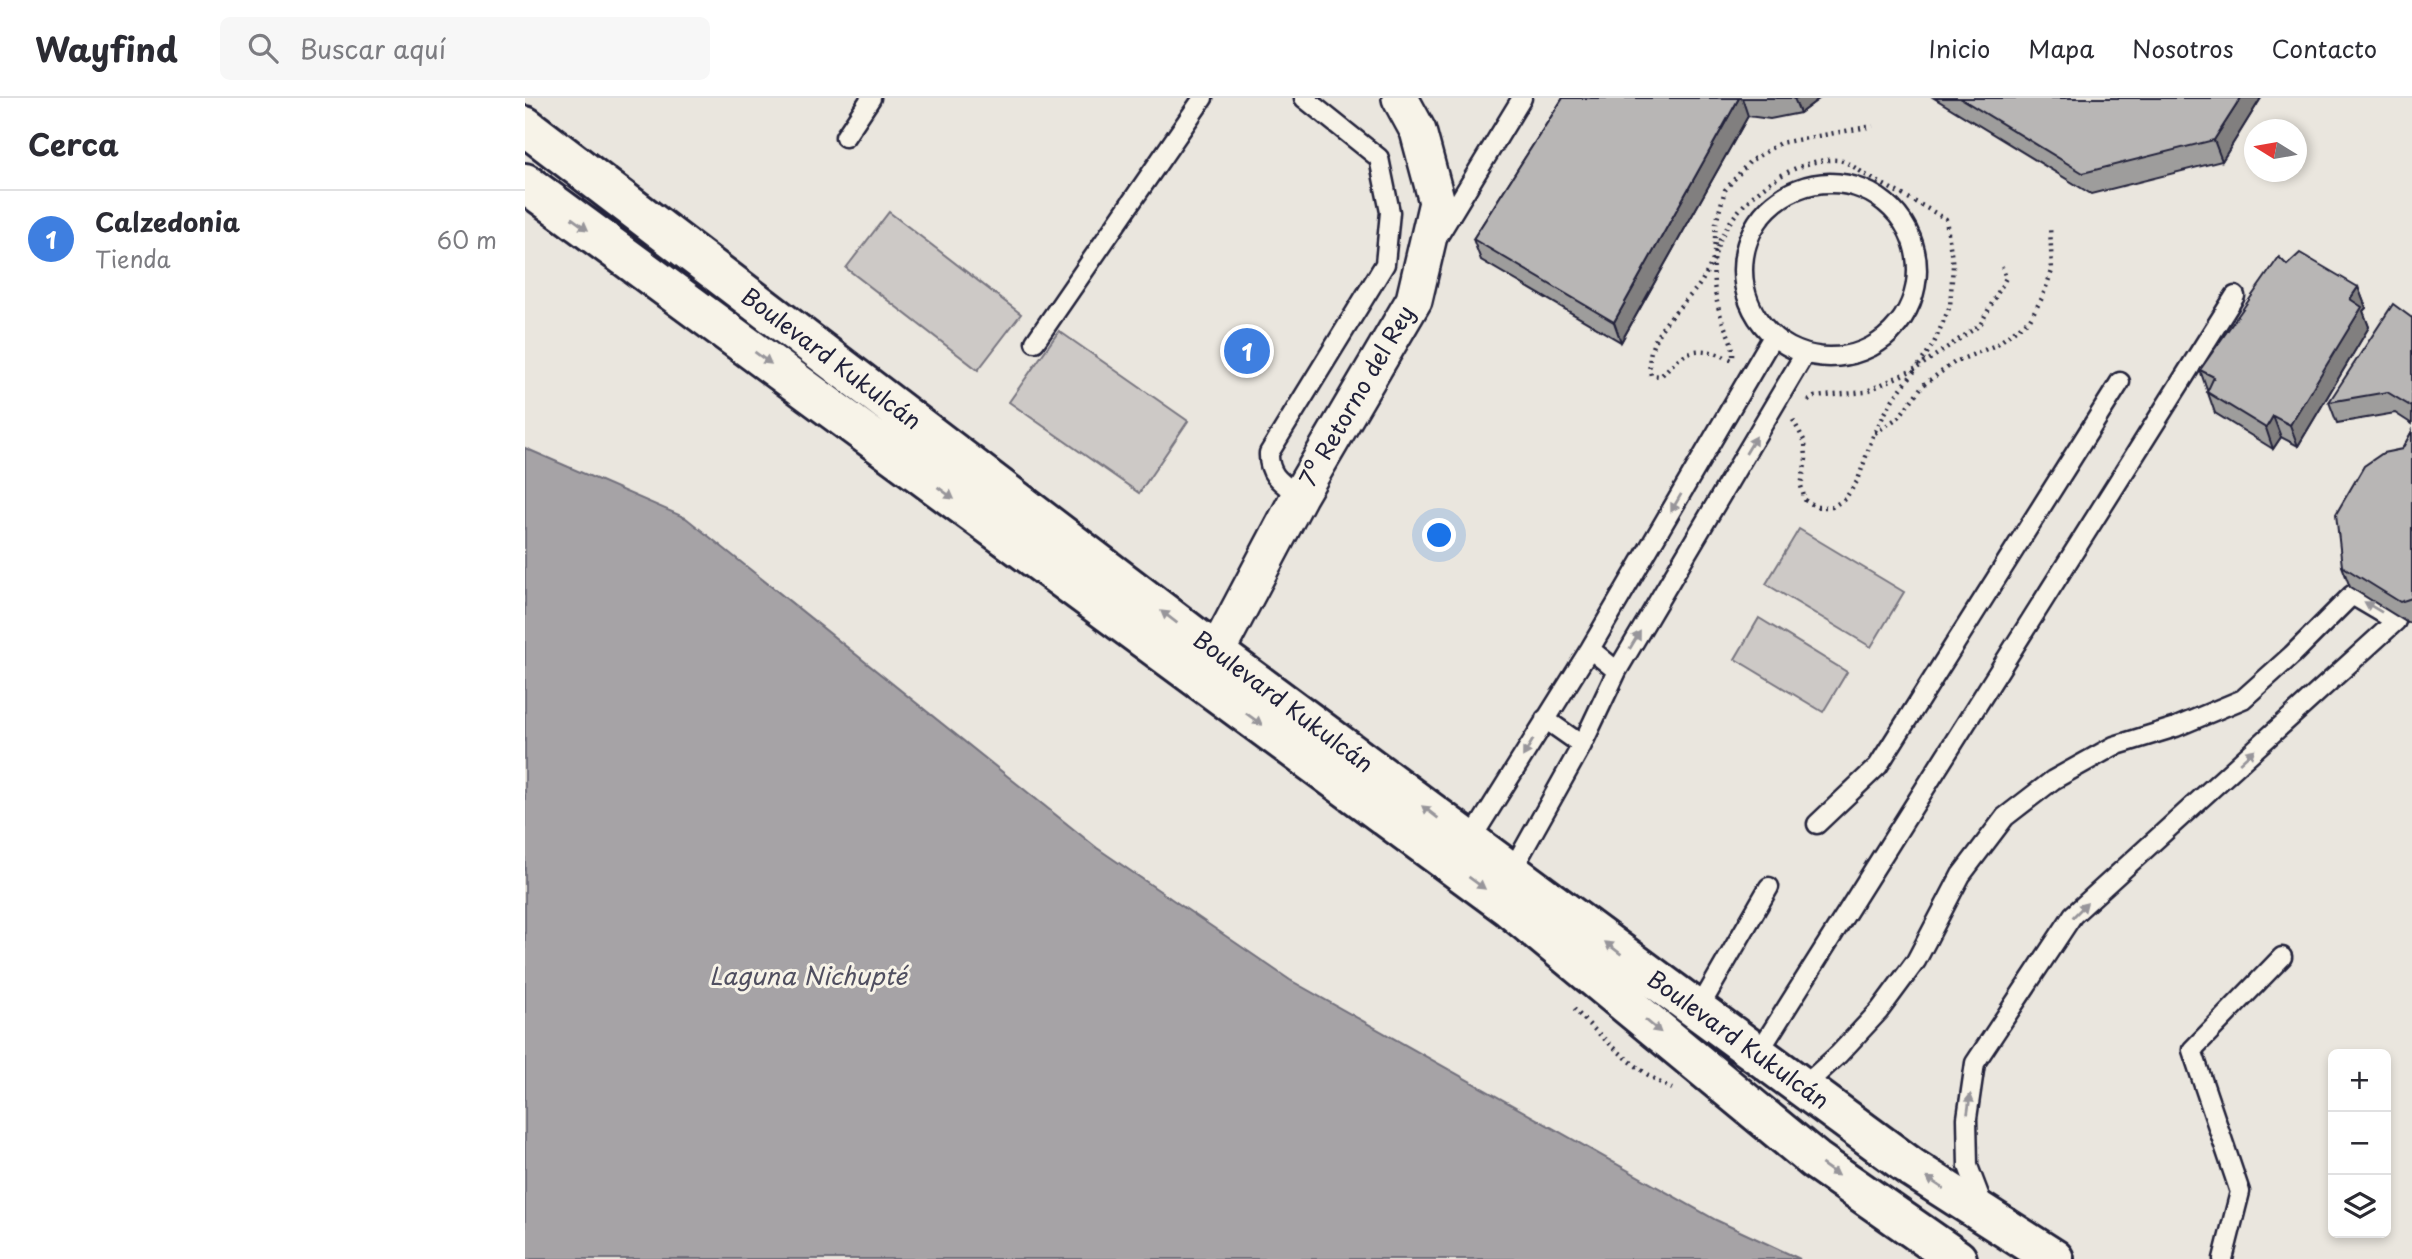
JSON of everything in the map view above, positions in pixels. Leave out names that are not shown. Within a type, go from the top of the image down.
[{"type":"main road","name":"Boulevard Kukulcán","points":[[525,126],[1510,908],[1815,1160],[1957,1259]]},
{"type":"main road","name":"Boulevard Kukulcán","points":[[525,183],[1207,666],[1470,841],[1912,1168],[2054,1259]]},
{"type":"street","name":"7º Retorno del Rey","points":[[1207,666],[1299,496],[1414,300],[1437,202],[1418,131],[1400,98]]},
{"type":"lane","points":[[845,137],[871,98]]},
{"type":"lane","points":[[1035,342],[1203,98]]},
{"type":"lane","points":[[1299,496],[1279,481],[1269,465],[1269,453],[1385,264],[1390,212],[1379,158],[1304,98]]},
{"type":"lane","points":[[1423,261],[1522,98]]},
{"type":"lane","points":[[1815,183],[1844,183],[1872,192],[1895,211],[1911,235],[1918,263],[1915,291],[1904,317],[1885,339],[1861,352],[1833,358],[1804,355],[1772,338],[1759,322],[1746,295],[1742,266],[1748,237],[1764,212],[1787,193],[1815,183]]},
{"type":"lane","points":[[1757,1055],[2235,296]]},
{"type":"lane","points":[[1470,841],[1590,649],[1772,338]]},
{"type":"lane","points":[[1511,872],[1582,745],[1617,671],[1804,355]]},
{"type":"lane","points":[[1818,824],[1878,766],[2120,382]]},
{"type":"lane","points":[[1802,1088],[1871,1020],[1916,961],[1961,875],[2005,817],[2053,780],[2114,746],[2176,727],[2243,699],[2292,655],[2352,594],[2404,623],[2073,915],[1975,1063],[1967,1118],[1968,1167],[1988,1218]]},
{"type":"lane","points":[[1590,649],[1617,671]]},
{"type":"lane","points":[[1545,719],[1582,745]]},
{"type":"lane","points":[[1698,1010],[1769,887]]},
{"type":"lane","points":[[2223,1259],[2240,1192],[2192,1050],[2282,957]]},
{"type":"path","points":[[1732,360],[1711,350],[1693,351],[1674,363],[1661,376],[1651,375],[1648,364],[1656,339],[1669,317],[1698,287],[1714,259],[1716,223],[1725,190],[1750,161],[1780,143],[1873,126]]},
{"type":"path","points":[[1874,433],[1899,417],[1923,385],[1933,377],[1955,362],[1996,345],[2030,319],[2042,298],[2052,271],[2050,226]]},
{"type":"path","points":[[1791,416],[1805,442],[1806,459],[1801,486],[1805,500],[1817,507],[1832,507],[1845,499],[1858,480],[1874,433],[1893,399],[1917,368],[1980,325],[2006,278],[2002,267]]},
{"type":"shaded area","points":[[889,212],[1021,314],[978,370],[846,268]]},
{"type":"shaded area","points":[[1059,331],[1188,421],[1139,493],[1009,402]]},
{"type":"shaded area","points":[[1799,529],[1904,592],[1871,647],[1766,584]]},
{"type":"shaded area","points":[[1759,618],[1847,672],[1823,712],[1735,659]]},
{"type":"water","name":"Laguna Nichupté","points":[[525,448],[686,518],[1097,848],[1290,980],[1716,1220],[1800,1259],[525,1259]]},
{"type":"building","points":[[1563,98],[1739,98],[1614,322],[1473,239]]},
{"type":"building","points":[[1960,98],[2241,98],[2214,140],[2083,173]]},
{"type":"building","points":[[2300,253],[2358,287],[2350,299],[2362,307],[2290,425],[2273,416],[2266,428],[2207,392],[2214,377],[2200,370],[2279,257],[2287,265]]},
{"type":"building","points":[[2393,304],[2412,318],[2412,407],[2387,392],[2329,402]]},
{"type":"building","points":[[2412,431],[2412,598],[2400,602],[2342,566],[2336,514],[2364,466],[2383,453],[2402,449]]},
{"type":"place","name":"Calzedonia","points":[[1247,351]]}]
